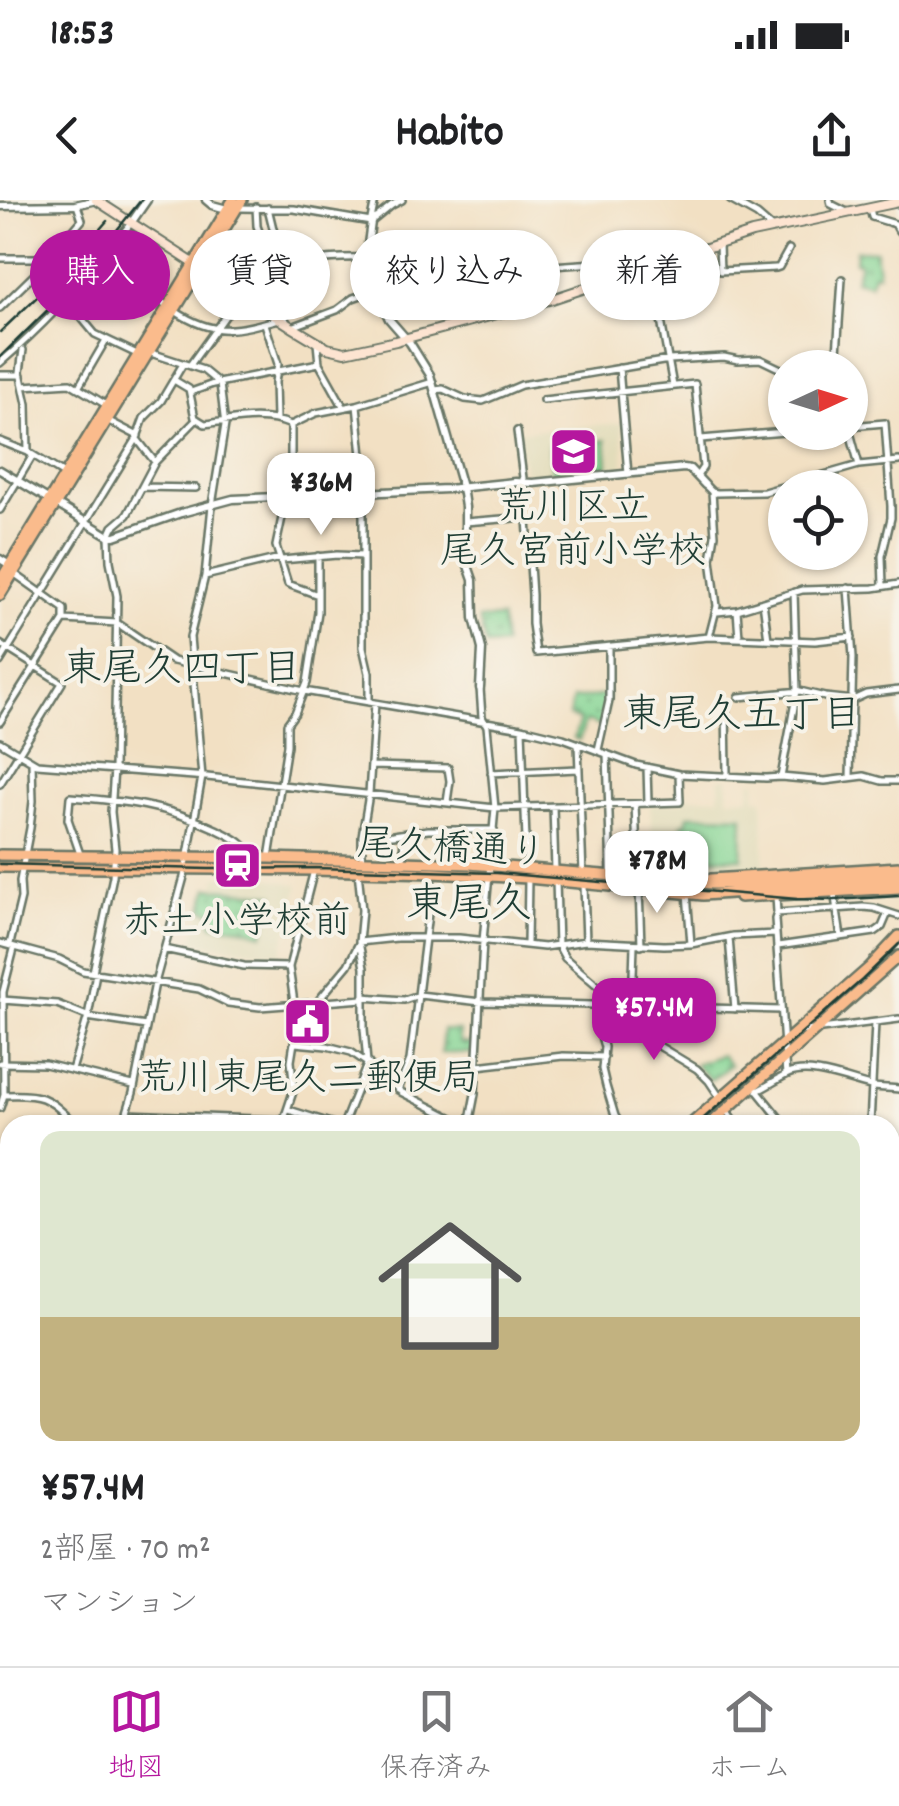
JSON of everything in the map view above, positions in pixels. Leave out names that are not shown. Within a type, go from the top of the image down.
[{"type":"main road","points":[[97,200],[143,230]]},
{"type":"main road","points":[[720,243],[772,228],[899,202]]},
{"type":"main road","points":[[224,230],[235,204]]},
{"type":"main road","points":[[219,230],[235,204]]},
{"type":"main road","points":[[0,581],[107,420],[190,279]]},
{"type":"main road","points":[[280,320],[317,343],[344,352],[580,290]]},
{"type":"main road","points":[[53,503],[65,475],[144,354]]},
{"type":"main road","points":[[0,594],[8,566]]},
{"type":"main road","name":"尾久橋通り","points":[[0,855],[269,858],[433,873],[490,871]]},
{"type":"main road","name":"尾久橋通り","points":[[0,867],[314,870],[403,862],[688,888],[747,888],[899,877]]},
{"type":"main road","name":"尾久橋通り","points":[[583,878],[611,875],[639,883]]},
{"type":"main road","points":[[688,888],[714,878],[899,877]]},
{"type":"main road","points":[[702,895],[714,898],[834,892],[899,877]]},
{"type":"main road","name":"尾久橋通り","points":[[688,888],[702,895],[747,888]]},
{"type":"main road","points":[[701,1115],[870,968],[899,936]]},
{"type":"main road","points":[[720,1115],[899,956]]},
{"type":"street","points":[[0,206],[77,205],[97,200]]},
{"type":"street","points":[[125,230],[147,200]]},
{"type":"street","points":[[206,200],[212,205],[319,212],[371,222]]},
{"type":"street","points":[[370,230],[375,200]]},
{"type":"street","points":[[371,222],[402,200]]},
{"type":"street","points":[[730,200],[772,228]]},
{"type":"street","points":[[830,200],[848,213]]},
{"type":"street","points":[[74,230],[82,220],[77,205]]},
{"type":"street","points":[[256,207],[259,230]]},
{"type":"street","points":[[268,208],[274,230]]},
{"type":"street","points":[[870,209],[872,217],[896,224],[899,231]]},
{"type":"street","points":[[720,272],[776,268],[789,248]]},
{"type":"street","points":[[0,258],[30,258]]},
{"type":"street","points":[[0,308],[30,278]]},
{"type":"street","points":[[837,350],[842,279]]},
{"type":"street","points":[[172,308],[199,326],[241,330],[265,323],[286,324],[337,310],[350,300]]},
{"type":"street","points":[[0,363],[44,320]]},
{"type":"street","points":[[83,320],[106,340],[202,370],[220,384],[226,421],[204,576],[190,637],[202,776],[185,868],[127,1114],[144,1115]]},
{"type":"street","points":[[0,662],[138,437],[144,418],[223,320]]},
{"type":"street","points":[[284,320],[286,324]]},
{"type":"street","points":[[390,320],[426,368],[434,386],[462,487],[465,557],[473,580],[474,618],[482,649],[481,711],[487,726],[495,808],[475,1094],[470,1115]]},
{"type":"street","points":[[660,320],[673,386]]},
{"type":"street","points":[[265,323],[278,364],[276,419]]},
{"type":"street","points":[[78,388],[106,340]]},
{"type":"street","points":[[317,343],[319,363],[343,406]]},
{"type":"street","points":[[0,510],[31,454],[21,375],[23,350]]},
{"type":"street","points":[[174,380],[190,392],[194,418],[205,424],[252,418],[276,419],[291,425],[316,413],[434,386],[465,399],[483,401],[521,385],[669,360],[724,357],[768,363]]},
{"type":"street","points":[[190,392],[319,363]]},
{"type":"street","points":[[619,368],[628,474]]},
{"type":"street","points":[[0,375],[21,375]]},
{"type":"street","points":[[24,386],[70,384],[108,406]]},
{"type":"street","points":[[543,400],[696,384],[703,467],[697,476]]},
{"type":"street","points":[[344,1115],[367,1062],[360,865],[370,794],[372,703],[363,647],[363,492],[356,405]]},
{"type":"street","points":[[107,420],[138,437],[155,462]]},
{"type":"street","points":[[72,1070],[88,1016],[115,857],[112,800],[118,596],[109,536],[126,515],[155,462],[197,420]]},
{"type":"street","points":[[868,426],[885,423],[895,518],[882,556],[882,585]]},
{"type":"street","points":[[291,425],[291,475],[276,546],[288,584],[318,595]]},
{"type":"street","points":[[516,431],[536,653],[709,638],[815,642],[852,637]]},
{"type":"street","points":[[701,438],[768,433]]},
{"type":"street","points":[[0,441],[65,475]]},
{"type":"street","points":[[855,450],[859,465]]},
{"type":"street","points":[[0,470],[109,536],[233,500],[533,483],[684,468],[690,469],[712,492],[764,492],[859,465],[899,461]]},
{"type":"street","points":[[142,487],[196,488]]},
{"type":"street","points":[[709,638],[717,612],[711,559],[715,535],[712,492]]},
{"type":"street","points":[[465,522],[526,517]]},
{"type":"street","points":[[269,858],[288,724],[304,691],[312,659],[318,612],[318,556]]},
{"type":"street","points":[[204,576],[280,559],[364,556]]},
{"type":"street","points":[[0,722],[64,620],[64,609],[8,566]]},
{"type":"street","points":[[717,612],[737,610],[794,592],[899,584]]},
{"type":"street","points":[[848,588],[852,637],[850,777]]},
{"type":"street","points":[[781,777],[797,691],[794,592]]},
{"type":"street","points":[[763,602],[768,639]]},
{"type":"street","points":[[737,610],[739,638]]},
{"type":"street","points":[[64,620],[117,623],[173,660],[193,666],[304,691],[522,728],[647,768],[679,774],[825,781],[864,776],[899,781]]},
{"type":"street","points":[[0,644],[62,683],[0,784]]},
{"type":"street","points":[[598,750],[610,695],[609,647]]},
{"type":"street","points":[[738,698],[797,691],[851,700],[899,690]]},
{"type":"street","points":[[726,702],[727,776]]},
{"type":"street","points":[[522,728],[527,945]]},
{"type":"street","points":[[0,742],[37,764],[202,776],[495,808],[680,802],[679,774]]},
{"type":"street","points":[[578,744],[586,942]]},
{"type":"street","points":[[607,754],[611,875]]},
{"type":"street","points":[[0,1108],[1,1005],[21,898],[33,801],[32,762]]},
{"type":"street","points":[[371,766],[448,768],[447,803]]},
{"type":"street","points":[[647,768],[648,803]]},
{"type":"street","points":[[491,773],[579,769]]},
{"type":"street","points":[[80,857],[68,819],[70,797],[144,804],[195,819],[246,846],[252,858]]},
{"type":"street","points":[[632,1006],[639,883],[635,804]]},
{"type":"street","points":[[553,806],[558,944],[573,966],[599,987],[636,1030],[697,1069],[729,1115]]},
{"type":"street","points":[[362,836],[494,830]]},
{"type":"street","points":[[403,862],[404,834]]},
{"type":"street","points":[[286,1115],[294,1089],[291,1061],[297,1024],[290,967],[314,870]]},
{"type":"street","points":[[398,1090],[410,1060],[433,873]]},
{"type":"street","points":[[688,888],[691,944]]},
{"type":"street","points":[[834,892],[841,937]]},
{"type":"street","points":[[776,896],[786,1075]]},
{"type":"street","points":[[778,913],[874,908],[899,916]]},
{"type":"street","points":[[778,946],[875,932],[882,927],[888,912]]},
{"type":"street","points":[[360,942],[426,938],[544,947],[586,942],[691,944],[776,934]]},
{"type":"street","points":[[730,938],[735,1009]]},
{"type":"street","points":[[317,1002],[348,965],[360,942]]},
{"type":"street","points":[[0,943],[59,959],[72,967],[178,984],[228,1002],[260,1007],[363,998],[404,1000],[418,995],[481,1002],[782,1010]]},
{"type":"street","points":[[164,949],[244,966],[290,967]]},
{"type":"street","points":[[1,1005],[56,1004],[88,1016],[146,1026]]},
{"type":"street","points":[[606,1006],[597,1022],[604,1047],[602,1069],[614,1115]]},
{"type":"street","points":[[794,1033],[899,1019]]},
{"type":"street","points":[[871,1115],[875,1023]]},
{"type":"street","points":[[295,1043],[351,1052],[398,1090],[448,1115]]},
{"type":"street","points":[[476,1066],[563,1056],[604,1056]]},
{"type":"street","points":[[2,1063],[45,1064],[133,1085]]},
{"type":"street","points":[[777,1115],[755,1088],[786,1075],[810,1072],[899,1089]]},
{"type":"street","points":[[2,1097],[30,1094],[50,1099],[67,1115]]},
{"type":"street","points":[[288,1110],[305,1115]]},
{"type":"shaded area","name":"荒川区立 尾久宮前小学校","points":[[622,423],[624,471],[525,478],[519,432]]},
{"type":"shaded area","points":[[720,778],[728,778],[728,798],[750,798],[752,781],[756,781],[755,798],[763,799],[764,867],[691,875],[654,871],[650,805],[681,803],[682,797],[719,798]]},
{"type":"shaded area","points":[[217,876],[262,877],[299,885],[281,954],[193,942],[207,887],[215,887]]},
{"type":"green space","points":[[856,250],[876,251],[878,274],[873,273],[870,284],[855,280],[860,263],[855,261]]},
{"type":"green space","points":[[606,440],[608,467],[552,472],[549,445]]},
{"type":"green space","points":[[501,618],[504,645],[486,646],[479,619]]},
{"type":"green space","points":[[608,695],[603,727],[586,721],[579,740],[574,738],[580,720],[569,716],[573,699]]},
{"type":"green space","points":[[688,815],[743,816],[742,858],[683,858],[682,824],[686,824]]},
{"type":"green space","points":[[208,888],[275,895],[263,934],[212,924],[214,913],[203,909]]},
{"type":"green space","points":[[443,1030],[459,1031],[459,1043],[475,1044],[475,1053],[441,1053]]},
{"type":"green space","points":[[721,1055],[730,1065],[711,1080],[694,1064]]},
{"type":"tram line","points":[[0,864],[497,873],[797,899],[899,896]]},
{"type":"tram line","points":[[707,1115],[899,944]]},
{"type":"railway","points":[[0,357],[72,286],[141,200]]},
{"type":"railway","points":[[0,332],[60,275],[107,221]]},
{"type":"place","name":"荒川区立 尾久宮前小学校","points":[[573,451]]},
{"type":"place","name":"赤土小学校前","points":[[237,865]]},
{"type":"place","name":"荒川東尾久二郵便局","points":[[308,1022]]},
{"type":"district","name":"東尾久四丁目","points":[[182,666]]},
{"type":"district","name":"東尾久五丁目","points":[[742,712]]},
{"type":"district","name":"東尾久","points":[[469,901]]}]
